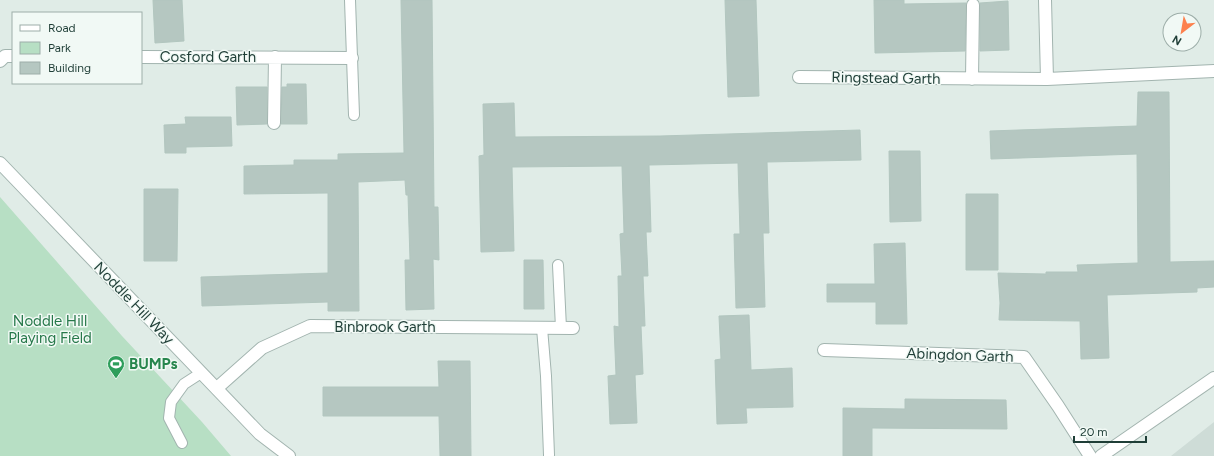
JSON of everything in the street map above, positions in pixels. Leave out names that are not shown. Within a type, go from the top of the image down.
[{"type":"street","points":[[1045,0],[1047,80]]},
{"type":"street","points":[[972,79],[973,5]]},
{"type":"street","points":[[0,61],[5,56],[12,56]]},
{"type":"street","name":"Cosford Garth","points":[[142,57],[352,58]]},
{"type":"street","name":"Cosford Garth","points":[[274,123],[275,57]]},
{"type":"street","name":"Ringstead Garth","points":[[799,77],[1047,80],[1214,71]]},
{"type":"street","name":"Noddle Hill Way","points":[[0,163],[260,434],[289,456]]},
{"type":"street","name":"Binbrook Garth","points":[[217,388],[262,348],[310,326],[567,328]]},
{"type":"street","name":"Abingdon Garth","points":[[824,350],[1024,357],[1090,456]]},
{"type":"street","points":[[1101,456],[1214,378]]},
{"type":"lane","points":[[350,0],[354,116]]},
{"type":"lane","points":[[558,264],[567,328]]},
{"type":"lane","points":[[542,328],[546,376],[549,455]]},
{"type":"lane","points":[[182,443],[169,418],[171,402],[184,384],[201,373]]},
{"type":"shaded area","points":[[1214,422],[1214,456],[1171,456]]},
{"type":"green space","name":"Noddle Hill Playing Field","points":[[0,197],[122,336],[202,422],[231,456],[0,456]]},
{"type":"building","points":[[153,0],[182,0],[184,41],[155,43]]},
{"type":"building","points":[[401,0],[432,0],[434,207],[438,207],[439,260],[433,259],[434,309],[406,310],[405,260],[410,260],[408,195],[406,195],[405,180],[358,182],[359,311],[328,311],[328,302],[202,306],[201,277],[328,273],[328,193],[244,194],[244,166],[294,165],[294,160],[338,160],[338,154],[404,153]]},
{"type":"building","points":[[725,0],[756,0],[759,96],[728,97]]},
{"type":"building","points":[[874,0],[904,0],[904,4],[966,3],[965,51],[875,53]]},
{"type":"building","points":[[1008,1],[1009,50],[980,51],[980,3]]},
{"type":"building","points":[[287,84],[306,84],[307,124],[281,124],[282,87],[287,87]]},
{"type":"building","points":[[236,87],[267,87],[267,124],[237,125]]},
{"type":"building","points":[[1138,92],[1169,92],[1170,262],[1214,261],[1214,287],[1197,288],[1197,292],[1107,295],[1109,358],[1081,359],[1080,321],[999,320],[1000,303],[998,273],[1046,274],[1046,272],[1078,272],[1077,265],[1138,263],[1137,154],[991,159],[990,131],[1137,126]]},
{"type":"building","points":[[514,103],[515,137],[660,136],[860,130],[861,160],[767,162],[769,233],[763,233],[765,307],[736,308],[734,234],[740,234],[738,163],[649,165],[651,232],[646,232],[648,276],[643,276],[645,326],[641,326],[643,374],[635,375],[637,423],[610,424],[608,376],[616,375],[614,326],[619,327],[618,276],[622,276],[620,234],[624,233],[622,166],[512,167],[514,251],[481,252],[479,156],[484,155],[483,104]]},
{"type":"building","points":[[185,117],[231,117],[232,146],[186,147],[186,153],[165,153],[164,125],[186,124]]},
{"type":"building","points":[[889,151],[920,151],[921,221],[890,222]]},
{"type":"building","points":[[144,189],[178,189],[177,261],[144,261]]},
{"type":"building","points":[[966,194],[998,194],[998,270],[966,270]]},
{"type":"building","points":[[905,243],[907,324],[876,324],[876,302],[827,302],[827,284],[875,284],[874,244]]},
{"type":"building","points":[[524,260],[543,260],[544,309],[524,309]]},
{"type":"building","points":[[749,315],[751,370],[792,368],[793,407],[746,408],[747,423],[717,424],[715,360],[721,359],[719,316]]},
{"type":"building","points":[[438,361],[470,361],[471,456],[440,456],[439,416],[323,416],[323,387],[439,387]]},
{"type":"building","points":[[905,399],[1006,400],[1007,429],[872,428],[872,456],[843,456],[843,408],[905,409]]},
{"type":"place","name":"BUMPs","points":[[116,379]]}]
